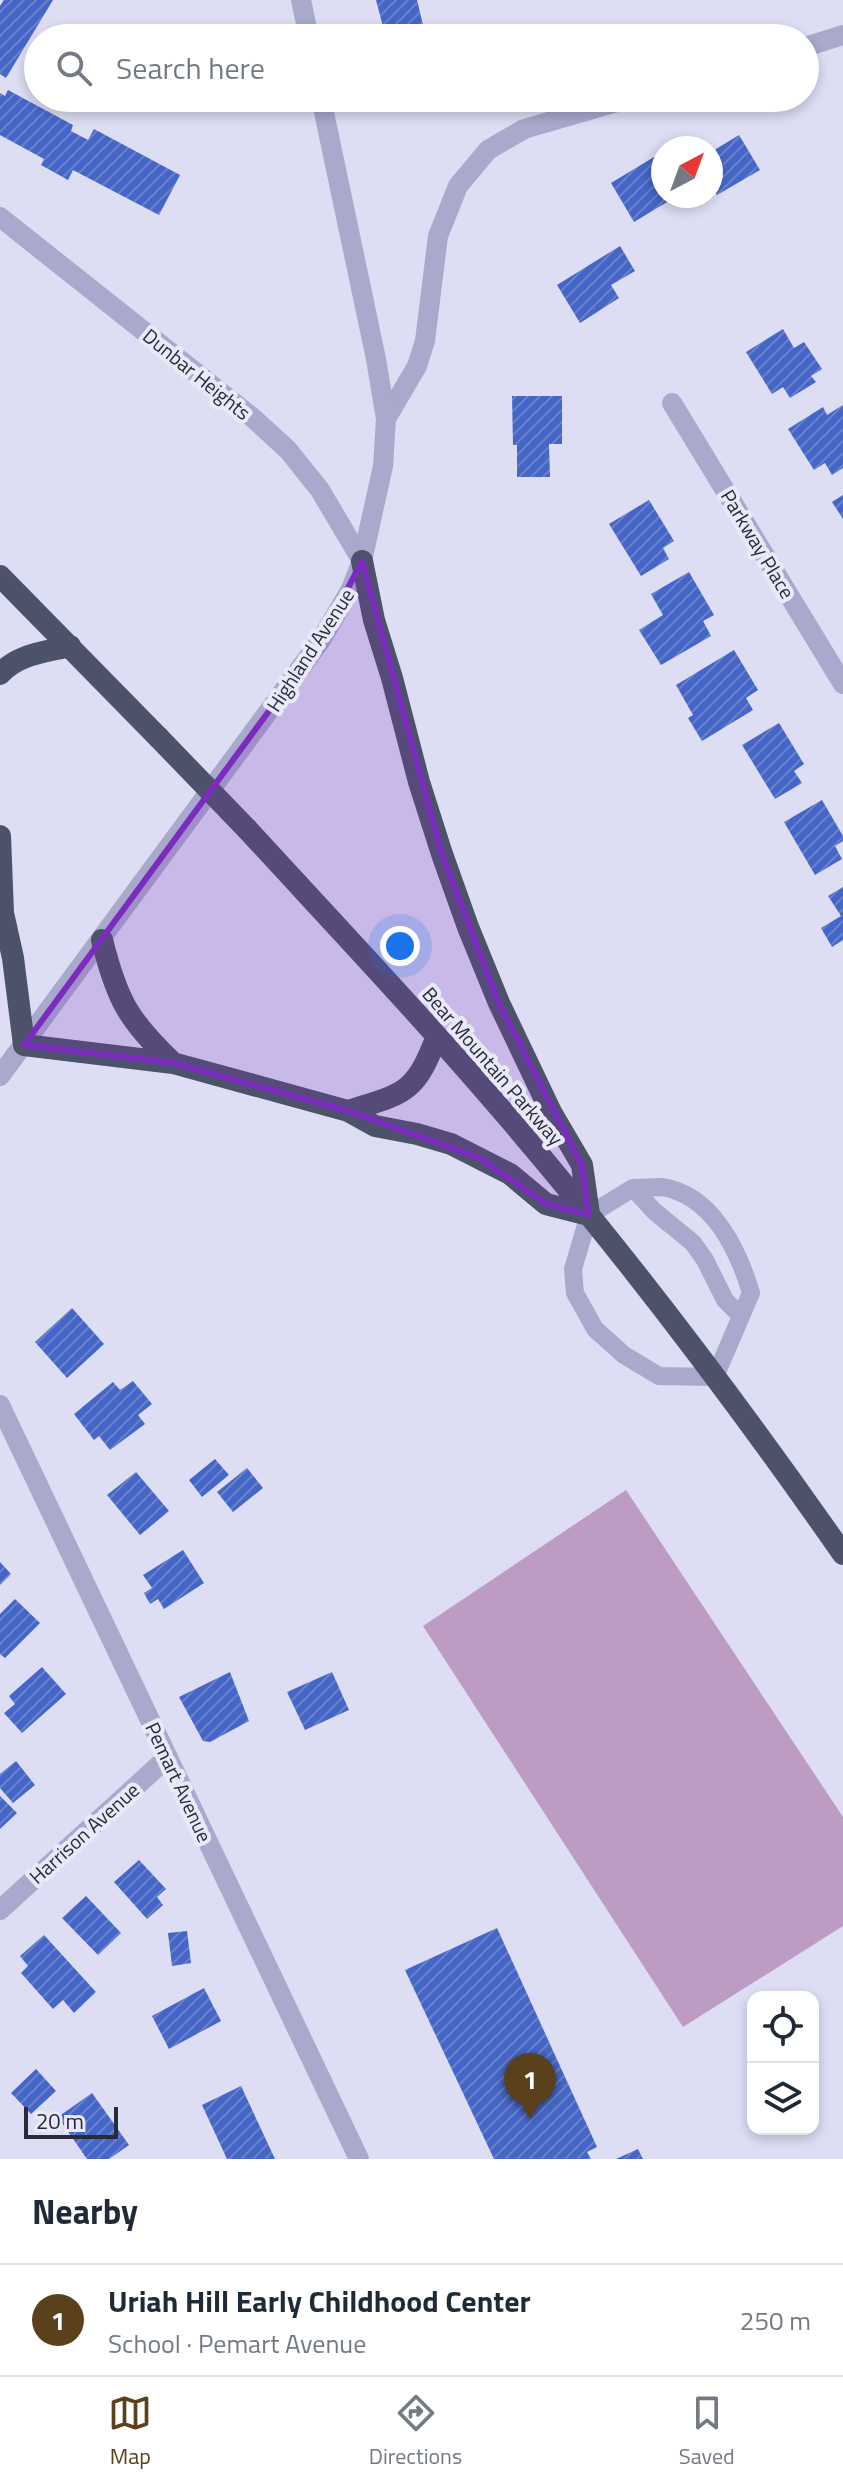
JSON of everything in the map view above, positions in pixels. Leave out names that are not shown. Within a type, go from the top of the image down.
[{"type":"highway","points":[[0,836],[3,913],[13,958],[24,1045],[173,1063],[348,1111],[375,1126],[451,1144],[510,1174],[546,1204],[589,1215],[582,1165],[551,1112],[499,1003],[442,854],[374,620],[362,561]]},
{"type":"highway","name":"Bear Mountain Parkway","points":[[0,576],[247,829],[437,1036],[589,1215],[715,1377],[843,1554]]},
{"type":"highway","points":[[0,674],[24,657],[70,646]]},
{"type":"highway","points":[[102,940],[109,969],[126,1011],[136,1026],[173,1063]]},
{"type":"highway","points":[[348,1111],[399,1093],[414,1083],[424,1069],[437,1036]]},
{"type":"street","points":[[301,0],[306,24]]},
{"type":"street","points":[[819,43],[843,35]]},
{"type":"street","name":"Highland Avenue","points":[[0,1076],[321,640],[351,589],[362,561],[383,466],[386,419],[324,112]]},
{"type":"street","points":[[386,419],[417,366],[425,341],[438,236],[458,186],[488,150],[524,129],[583,112]]},
{"type":"street","name":"Dunbar Heights","points":[[0,217],[253,418],[288,450],[320,490],[362,561]]},
{"type":"street","name":"Parkway Place","points":[[672,403],[843,684]]},
{"type":"street","name":"Pemart Avenue","points":[[0,1405],[359,2159]]},
{"type":"street","name":"Harrison Avenue","points":[[0,1910],[168,1757]]},
{"type":"lane","points":[[662,1187],[677,1189],[724,1230],[744,1268],[751,1293],[715,1377],[659,1376],[624,1355],[595,1329],[575,1293],[573,1269],[589,1215],[633,1188],[662,1187]]},
{"type":"lane","points":[[633,1188],[654,1211],[693,1243],[725,1300],[741,1316]]},
{"type":"highlighted area","points":[[362,561],[442,854],[499,1003],[582,1165],[589,1215],[546,1204],[479,1158],[348,1111],[173,1063],[24,1045],[321,640]]},
{"type":"shaded area","points":[[626,1490],[843,1817],[843,1926],[683,2027],[423,1626]]},
{"type":"building","points":[[4,0],[53,0],[39,24],[24,24],[24,48],[6,78],[0,74],[0,6]]},
{"type":"building","points":[[376,0],[417,0],[423,24],[382,24]]},
{"type":"building","points":[[8,90],[24,99],[24,112],[49,112],[73,125],[71,131],[88,140],[94,129],[180,175],[159,215],[73,170],[68,180],[41,165],[44,159],[0,135],[0,93],[5,96]]},
{"type":"building","points":[[739,135],[760,170],[723,192],[723,145]]},
{"type":"building","points":[[651,159],[651,208],[657,208],[634,222],[611,183]]},
{"type":"building","points":[[620,246],[635,271],[611,285],[619,298],[580,323],[557,285]]},
{"type":"building","points":[[783,329],[794,348],[804,342],[822,369],[811,376],[816,382],[790,398],[783,387],[772,394],[746,352]]},
{"type":"building","points":[[512,396],[562,396],[562,444],[549,444],[550,477],[517,477]]},
{"type":"building","points":[[843,405],[843,468],[832,475],[825,463],[814,470],[788,429],[823,407],[827,415]]},
{"type":"building","points":[[843,495],[843,519],[832,502]]},
{"type":"building","points":[[649,500],[674,541],[663,548],[669,559],[641,576],[609,524]]},
{"type":"building","points":[[689,572],[714,615],[703,621],[711,636],[661,665],[639,630],[663,615],[651,594]]},
{"type":"building","points":[[734,650],[758,690],[746,698],[753,710],[702,741],[688,718],[693,715],[676,685]]},
{"type":"building","points":[[779,723],[804,764],[794,771],[802,783],[775,799],[742,745]]},
{"type":"building","points":[[822,800],[843,836],[843,841],[835,846],[842,859],[815,875],[784,822]]},
{"type":"building","points":[[843,887],[843,940],[832,947],[821,928],[841,916],[828,896]]},
{"type":"building","points":[[72,1308],[104,1344],[67,1378],[35,1342]]},
{"type":"building","points":[[133,1381],[152,1404],[138,1415],[145,1424],[110,1450],[99,1436],[94,1440],[74,1414],[113,1382],[120,1390]]},
{"type":"building","points":[[215,1459],[229,1475],[202,1497],[189,1480]]},
{"type":"building","points":[[247,1468],[263,1488],[233,1512],[217,1492]]},
{"type":"building","points":[[136,1472],[169,1511],[140,1535],[107,1495]]},
{"type":"building","points":[[183,1550],[204,1583],[164,1609],[158,1599],[150,1604],[144,1593],[152,1588],[143,1575]]},
{"type":"building","points":[[0,1562],[11,1574],[0,1585]]},
{"type":"building","points":[[15,1599],[40,1623],[5,1658],[0,1654],[0,1614]]},
{"type":"building","points":[[42,1667],[66,1694],[22,1733],[4,1713],[15,1704],[9,1696]]},
{"type":"building","points":[[230,1672],[249,1721],[210,1742],[203,1741],[179,1697]]},
{"type":"building","points":[[332,1672],[349,1710],[305,1730],[287,1692]]},
{"type":"building","points":[[16,1761],[35,1785],[13,1803],[0,1788],[0,1774]]},
{"type":"building","points":[[0,1796],[17,1813],[0,1829]]},
{"type":"building","points":[[139,1860],[166,1889],[157,1897],[163,1905],[147,1919],[114,1882]]},
{"type":"building","points":[[86,1896],[121,1933],[98,1955],[62,1918]]},
{"type":"building","points":[[497,1928],[597,2147],[587,2152],[591,2159],[494,2159],[405,1970]]},
{"type":"building","points":[[187,1931],[191,1963],[172,1966],[168,1933]]},
{"type":"building","points":[[44,1935],[96,1992],[74,2013],[63,2000],[53,2009],[21,1973],[28,1966],[20,1956]]},
{"type":"building","points":[[204,1988],[221,2021],[169,2049],[152,2016]]},
{"type":"building","points":[[36,2069],[56,2091],[31,2114],[11,2093]]},
{"type":"building","points":[[241,2086],[275,2159],[227,2159],[202,2105]]},
{"type":"building","points":[[92,2093],[129,2145],[109,2159],[87,2159],[58,2117]]},
{"type":"building","points":[[638,2149],[643,2159],[616,2159]]},
{"type":"place","name":"Uriah Hill Early Childhood Center","points":[[530,2119]]}]
